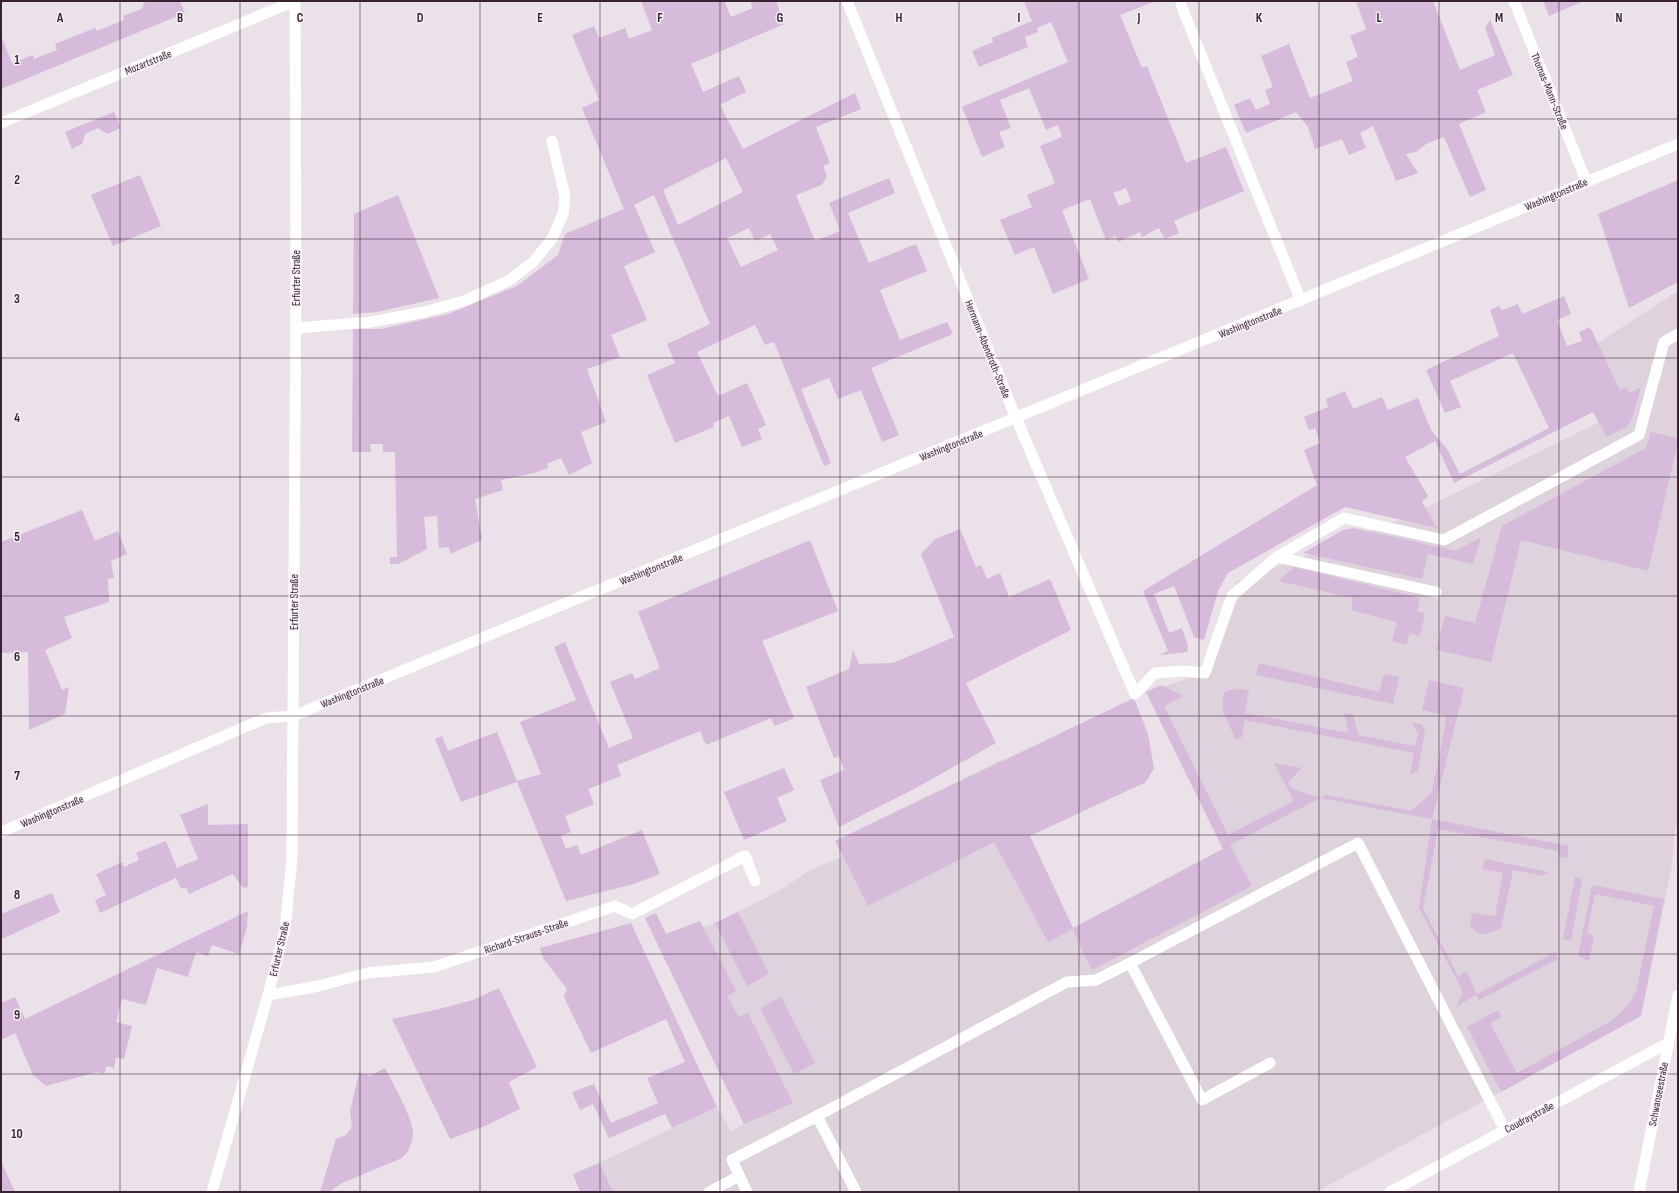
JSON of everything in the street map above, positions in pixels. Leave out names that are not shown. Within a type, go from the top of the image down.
[{"type":"street","name":"Mozartstraße","points":[[1,123],[295,1]]},
{"type":"street","name":"Erfurter Straße","points":[[212,1192],[268,995],[285,929],[292,858],[296,328],[295,1]]},
{"type":"street","name":"Hermann-Abendroth-Straße","points":[[847,1],[1016,418],[1136,694],[1155,673],[1183,671],[1204,674],[1232,596],[1277,557]]},
{"type":"street","name":"Thomas-Mann-Straße","points":[[1514,1],[1586,181]]},
{"type":"street","points":[[1181,5],[1302,301]]},
{"type":"street","points":[[296,328],[372,322],[424,312],[464,301],[510,280],[533,262],[552,239],[563,214],[565,197],[552,141]]},
{"type":"street","name":"Washingtonstraße","points":[[1,832],[266,718],[293,716],[1302,301],[1586,181],[1678,144]]},
{"type":"street","points":[[1277,557],[1344,518],[1444,540],[1640,434],[1664,342],[1678,334]]},
{"type":"street","points":[[1277,557],[1436,592]]},
{"type":"street","points":[[747,1192],[732,1160],[1067,982],[1096,980],[1358,843],[1506,1130]]},
{"type":"street","name":"Richard-Strauss-Straße","points":[[268,995],[319,986],[367,973],[434,967],[615,906],[632,914],[745,856],[755,881]]},
{"type":"street","points":[[1130,963],[1202,1100],[1270,1063]]},
{"type":"street","name":"Schwanseestraße","points":[[1639,1192],[1678,995]]},
{"type":"street","name":"Coudraystraße","points":[[1390,1192],[1668,1043]]},
{"type":"street","points":[[816,1116],[856,1192]]},
{"type":"street","points":[[709,1192],[739,1176]]},
{"type":"shaded area","points":[[145,1],[180,1],[185,13],[1,89],[1,36],[12,63],[33,55],[34,59],[57,50],[55,44],[95,28],[97,31],[124,20],[123,16],[142,9]]},
{"type":"shaded area","points":[[641,1],[724,1],[731,17],[753,8],[750,1],[776,1],[784,24],[691,64],[703,92],[739,76],[746,92],[720,105],[743,149],[855,93],[861,109],[816,127],[830,163],[823,166],[827,176],[822,185],[796,195],[815,241],[840,231],[829,203],[889,178],[895,193],[848,213],[869,263],[916,244],[927,271],[880,290],[900,340],[947,322],[953,334],[871,368],[899,435],[882,442],[861,390],[838,399],[829,378],[801,389],[831,463],[824,466],[774,342],[765,345],[755,325],[697,352],[718,396],[747,383],[766,425],[758,429],[762,439],[742,447],[729,416],[713,423],[714,427],[675,443],[647,375],[675,363],[667,344],[710,324],[654,195],[634,205],[655,252],[624,266],[647,320],[611,335],[620,357],[587,369],[606,422],[581,432],[592,463],[569,475],[561,458],[547,464],[548,468],[534,473],[501,480],[503,490],[475,499],[482,540],[450,554],[449,547],[439,548],[437,516],[424,517],[427,549],[398,564],[390,564],[390,557],[397,557],[395,452],[383,452],[383,444],[370,444],[371,452],[352,452],[353,329],[381,329],[448,314],[517,286],[558,255],[565,234],[624,209],[582,108],[599,100],[572,35],[594,26],[599,38],[625,28],[629,39],[652,30]],"holes":[[[726,158],[743,192],[678,225],[663,190]],[[749,228],[755,241],[770,234],[778,250],[741,267],[727,238]]]},
{"type":"shaded area","points":[[1024,1],[1156,1],[1120,15],[1142,68],[1147,66],[1186,163],[1226,147],[1244,191],[1174,221],[1179,233],[1165,239],[1159,228],[1142,237],[1140,232],[1118,242],[1116,236],[1106,240],[1090,199],[1062,210],[1089,279],[1053,294],[1034,247],[1015,255],[1000,220],[1032,207],[1027,195],[1055,183],[1040,146],[1062,137],[1058,125],[1046,130],[1029,88],[1000,100],[1011,128],[999,132],[1005,147],[982,157],[962,107],[1068,62],[1051,22],[1037,28],[1038,32],[1025,37],[1028,47],[979,67],[972,51],[993,42],[992,38],[1032,21]],"holes":[[[1126,188],[1131,201],[1119,206],[1113,193]]]},
{"type":"shaded area","points":[[1356,1],[1433,1],[1460,70],[1495,55],[1485,28],[1490,20],[1513,75],[1477,90],[1486,112],[1459,124],[1486,190],[1470,197],[1444,137],[1426,144],[1416,152],[1406,154],[1418,173],[1396,181],[1373,126],[1360,133],[1366,148],[1349,155],[1342,139],[1315,149],[1308,127],[1296,112],[1246,133],[1234,105],[1250,98],[1256,110],[1270,104],[1265,90],[1273,87],[1261,56],[1289,44],[1310,98],[1353,81],[1346,62],[1358,57],[1350,36],[1366,29]]},
{"type":"shaded area","points":[[1543,1],[1584,1],[1549,16]]},
{"type":"shaded area","points":[[114,112],[121,128],[107,134],[98,128],[85,134],[82,144],[72,149],[65,132]]},
{"type":"shaded area","points":[[140,175],[161,226],[113,246],[91,195]]},
{"type":"shaded area","points":[[1678,180],[1678,282],[1629,308],[1598,214]]},
{"type":"shaded area","points":[[398,195],[439,298],[377,312],[353,314],[354,214]]},
{"type":"shaded area","points":[[1678,291],[1678,821],[1674,837],[1672,866],[1641,1016],[1316,1192],[613,1192],[599,1163],[717,1107],[731,1131],[744,1124],[657,943],[720,921],[779,891],[809,871],[843,856],[835,841],[1004,759],[1001,775],[1073,928],[1223,849],[1146,692],[1205,673],[1237,582],[1407,517],[1626,409],[1596,344]]},
{"type":"shaded area","points":[[1564,296],[1571,314],[1557,320],[1567,346],[1582,341],[1579,332],[1590,327],[1620,390],[1626,387],[1629,393],[1641,387],[1632,419],[1626,427],[1607,437],[1593,412],[1454,483],[1435,441],[1405,457],[1428,496],[1422,502],[1437,528],[1345,507],[1228,573],[1218,591],[1204,640],[1194,637],[1174,586],[1154,594],[1169,633],[1182,628],[1188,646],[1187,652],[1159,655],[1168,651],[1143,591],[1317,485],[1304,450],[1320,443],[1315,428],[1309,430],[1304,417],[1328,407],[1326,399],[1345,391],[1353,409],[1382,397],[1388,410],[1418,398],[1431,430],[1447,449],[1460,474],[1549,428],[1513,353],[1450,381],[1461,407],[1445,413],[1426,370],[1499,336],[1490,310],[1499,306],[1502,310],[1518,304],[1522,314]]},
{"type":"shaded area","points":[[1651,432],[1678,438],[1678,442],[1648,571],[1521,540],[1491,662],[1436,650],[1445,616],[1475,623],[1502,526],[1646,448]]},
{"type":"shaded area","points":[[82,510],[95,541],[118,531],[127,554],[111,561],[114,578],[108,579],[109,602],[64,617],[72,638],[45,650],[62,690],[69,687],[65,714],[29,730],[28,652],[1,653],[1,542]]},
{"type":"shaded area","points":[[1354,528],[1456,551],[1481,537],[1473,564],[1428,554],[1422,579],[1303,553],[1343,530]]},
{"type":"shaded area","points":[[960,529],[976,567],[981,565],[987,579],[1000,573],[1009,597],[1050,579],[1071,630],[966,683],[996,743],[914,789],[839,827],[820,780],[844,770],[839,756],[834,758],[806,687],[849,669],[853,650],[859,664],[893,663],[954,637],[921,554],[935,539]]},
{"type":"shaded area","points":[[810,540],[838,611],[762,641],[794,718],[775,726],[771,718],[706,745],[700,731],[617,765],[621,776],[588,789],[594,804],[565,816],[571,832],[561,836],[566,849],[577,845],[581,855],[642,830],[660,874],[634,884],[566,901],[517,782],[461,802],[435,739],[442,736],[448,751],[497,732],[517,781],[541,774],[520,722],[576,700],[554,647],[565,642],[609,748],[633,738],[610,682],[632,673],[635,679],[660,668],[638,612]]},
{"type":"shaded area","points":[[1294,567],[1420,598],[1417,611],[1425,613],[1420,636],[1410,633],[1406,645],[1392,641],[1397,622],[1351,610],[1353,598],[1278,581]]},
{"type":"shaded area","points":[[1259,663],[1379,692],[1384,674],[1399,677],[1393,704],[1256,675]]},
{"type":"shaded area","points":[[1429,680],[1464,688],[1432,819],[1320,798],[1326,795],[1411,811],[1432,792],[1447,716],[1422,710]]},
{"type":"shaded area","points":[[1161,685],[1184,696],[1164,706],[1228,835],[1294,801],[1274,763],[1302,768],[1288,782],[1292,789],[1320,798],[1230,845],[1252,886],[1092,970],[1073,929],[1048,942],[994,842],[868,906],[835,841],[1134,698],[1148,734],[1154,768],[1146,782],[1030,836],[1073,928],[1223,849],[1146,692]]},
{"type":"shaded area","points":[[1243,689],[1249,691],[1245,713],[1349,733],[1344,713],[1353,714],[1358,735],[1415,746],[1418,734],[1412,723],[1421,724],[1425,731],[1418,771],[1410,774],[1414,753],[1245,720],[1242,737],[1236,740],[1223,712],[1223,694],[1228,690]]},
{"type":"shaded area","points":[[784,768],[794,790],[777,798],[787,821],[744,840],[724,792]]},
{"type":"shaded area","points":[[208,804],[208,825],[248,824],[248,887],[243,888],[233,874],[189,894],[186,887],[181,889],[176,878],[100,913],[95,900],[106,895],[96,874],[122,862],[124,867],[139,860],[136,853],[166,841],[177,868],[198,859],[180,815]]},
{"type":"shaded area","points":[[1432,819],[1569,846],[1567,858],[1559,857],[1558,851],[1438,829],[1423,908],[1458,976],[1466,971],[1477,994],[1554,953],[1558,959],[1479,1000],[1476,995],[1456,1007],[1463,992],[1419,908]]},
{"type":"shaded area","points":[[1485,859],[1548,872],[1543,876],[1513,870],[1501,928],[1492,932],[1481,934],[1470,925],[1472,913],[1495,916],[1503,873],[1482,869]]},
{"type":"shaded area","points":[[1575,877],[1582,879],[1571,941],[1563,939]]},
{"type":"shaded area","points":[[1592,885],[1664,899],[1641,1016],[1501,1092],[1467,1027],[1498,1010],[1501,1017],[1490,1023],[1517,1073],[1611,1021],[1625,1008],[1636,992],[1654,906],[1595,894],[1587,933],[1594,936],[1589,961],[1578,956]]},
{"type":"shaded area","points":[[52,893],[60,912],[4,938],[1,937],[1,914]]},
{"type":"shaded area","points":[[248,911],[247,927],[239,954],[212,945],[208,956],[196,952],[188,977],[157,968],[146,1005],[122,999],[116,1022],[132,1026],[124,1059],[116,1057],[114,1068],[107,1066],[104,1074],[97,1072],[46,1086],[33,1075],[15,1033],[1,1040],[1,1003],[15,997],[25,1019]]},
{"type":"shaded area","points":[[738,912],[769,974],[747,986],[715,923]]},
{"type":"shaded area","points":[[656,913],[666,934],[700,921],[736,991],[727,996],[739,1017],[748,1013],[793,1103],[744,1124],[645,918]]},
{"type":"shaded area","points":[[631,923],[717,1107],[672,1128],[665,1114],[609,1138],[593,1104],[580,1110],[572,1092],[594,1084],[611,1123],[658,1103],[647,1078],[685,1062],[666,1019],[591,1053],[564,997],[567,989],[543,958],[540,948]]},
{"type":"shaded area","points":[[499,988],[537,1067],[509,1082],[520,1109],[485,1126],[450,1139],[392,1019],[473,1000]]},
{"type":"shaded area","points":[[781,997],[815,1063],[794,1074],[760,1008]]},
{"type":"shaded area","points":[[385,1068],[410,1120],[413,1138],[407,1153],[402,1158],[342,1183],[329,1192],[320,1192],[336,1139],[346,1135],[352,1127],[350,1111],[359,1073],[370,1076]]},
{"type":"shaded area","points":[[1,1161],[15,1192],[1,1192]]},
{"type":"shaded area","points":[[599,1163],[613,1192],[580,1192],[573,1174]]}]
